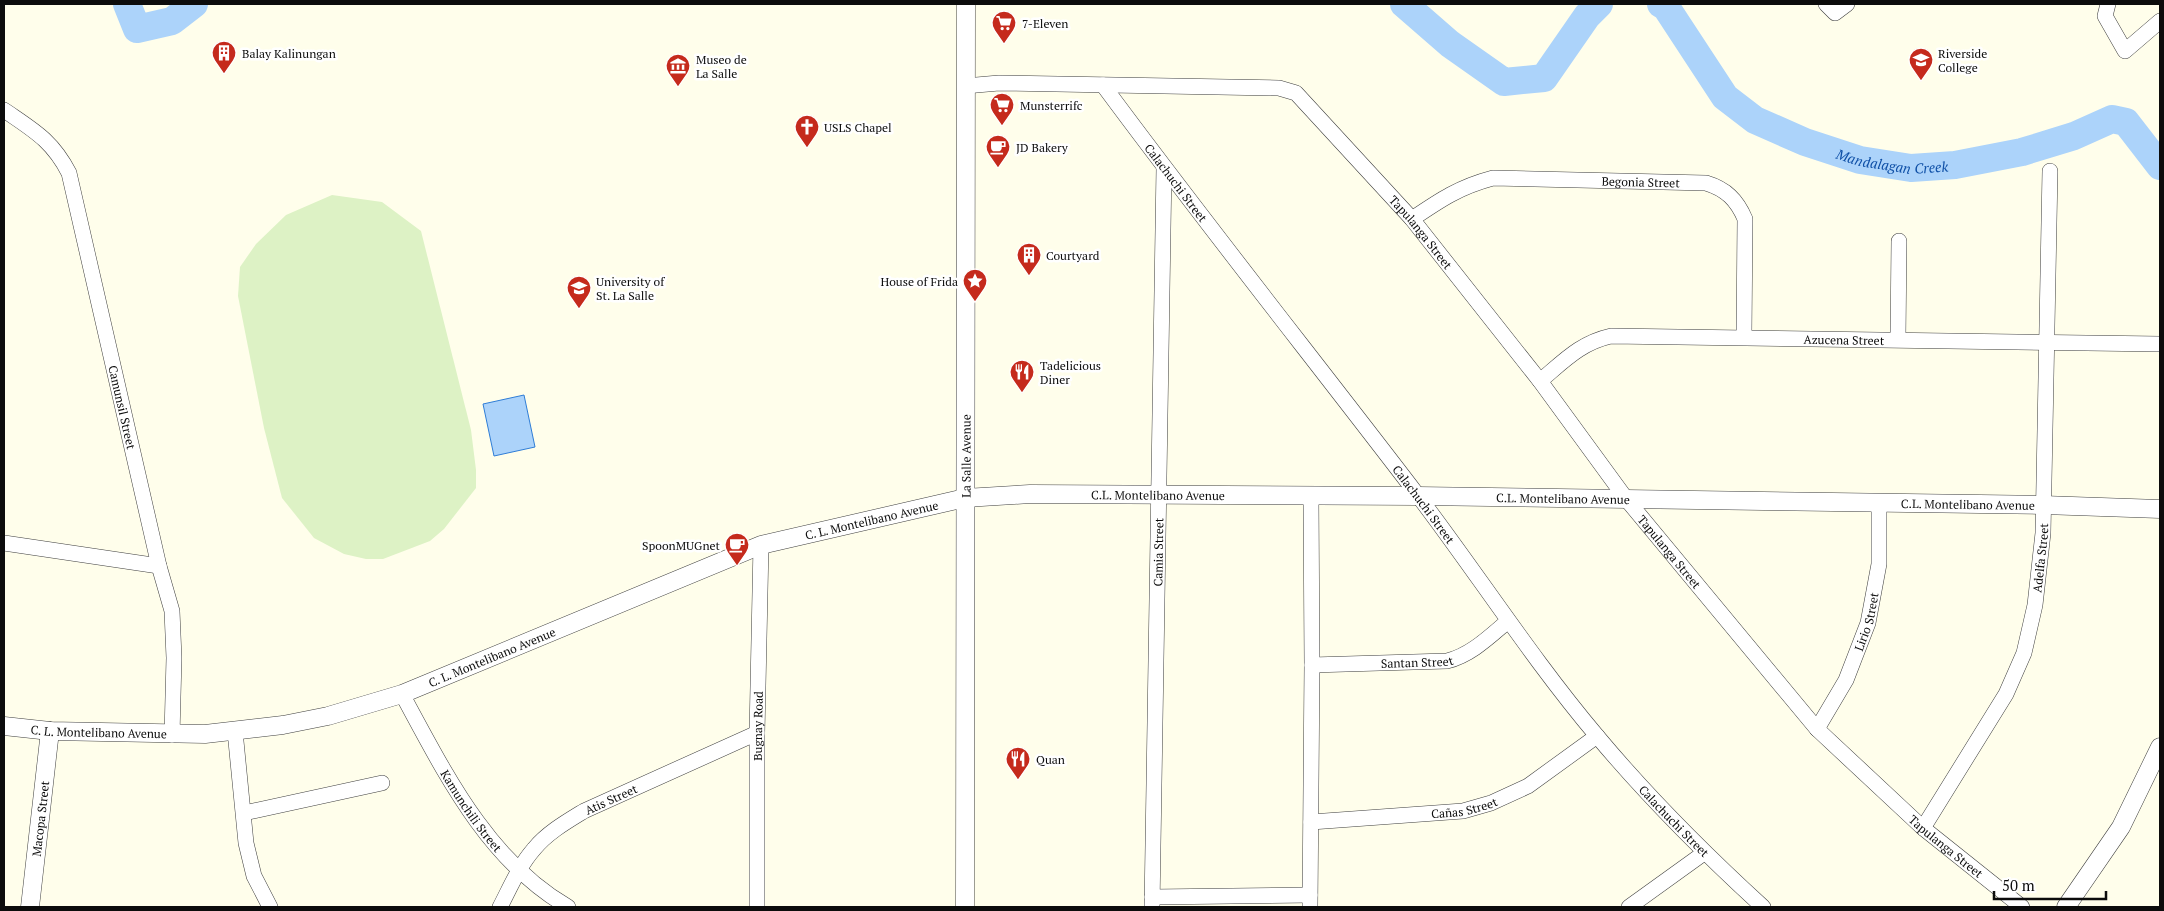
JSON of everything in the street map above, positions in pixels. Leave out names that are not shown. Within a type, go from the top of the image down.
[{"type":"street","name":"La Salle Avenue","points":[[965,907],[966,4]]},
{"type":"street","points":[[1826,4],[1835,14],[1847,4]]},
{"type":"street","points":[[2108,4],[2105,16],[2126,51],[2160,21]]},
{"type":"street","points":[[965,86],[999,83],[1103,85]]},
{"type":"street","name":"Tapulanga Street","points":[[1103,85],[1279,88],[1296,93],[1412,219],[1540,381],[1627,500],[1817,729],[1923,828],[2022,907]]},
{"type":"street","name":"Calachuchi Street","points":[[1103,85],[1164,168],[1418,496],[1508,621],[1597,736],[1704,853],[1763,907]]},
{"type":"street","name":"Camunsil Street","points":[[7,117],[43,137],[60,155],[69,173],[159,566],[172,611],[174,658],[172,735]]},
{"type":"street","name":"Camia Street","points":[[1152,902],[1164,168]]},
{"type":"street","name":"Adelfa Street","points":[[1923,828],[2006,694],[2024,653],[2035,605],[2043,533],[2050,171]]},
{"type":"street","name":"Begonia Street","points":[[1412,219],[1446,196],[1469,184],[1493,178],[1706,182],[1720,187],[1739,206],[1745,219],[1744,337]]},
{"type":"street","points":[[1898,339],[1899,241]]},
{"type":"street","name":"Azucena Street","points":[[1540,381],[1580,347],[1595,339],[1611,336],[2160,344]]},
{"type":"street","name":"C.L. Montelibano Avenue","points":[[964,498],[1030,494],[1311,497],[1418,496],[2043,506],[2160,510]]},
{"type":"street","points":[[1152,902],[1310,901],[1311,497]]},
{"type":"street","name":"C. L. Montelibano Avenue","points":[[4,726],[50,731],[172,735],[235,731],[283,725],[328,716],[402,694],[762,546],[964,498]]},
{"type":"street","name":"Lirio Street","points":[[1817,729],[1846,680],[1868,623],[1879,564],[1879,504]]},
{"type":"street","points":[[4,543],[159,566]]},
{"type":"street","name":"Bugnay Road","points":[[757,907],[757,733],[762,546]]},
{"type":"street","name":"Santan Street","points":[[1312,665],[1447,661],[1459,658],[1470,652],[1508,621]]},
{"type":"street","name":"Kamunchili Street","points":[[402,694],[437,759],[478,826],[496,848],[519,870],[555,900],[568,907]]},
{"type":"street","name":"Macopa Street","points":[[30,907],[50,731]]},
{"type":"street","points":[[235,731],[246,843],[254,876],[270,907]]},
{"type":"street","name":"Atis Street","points":[[500,907],[519,870],[534,849],[559,826],[584,810],[757,733]]},
{"type":"street","name":"Cañas Street","points":[[1311,822],[1463,811],[1491,803],[1528,786],[1597,736]]},
{"type":"street","points":[[2066,907],[2121,827],[2160,746]]},
{"type":"street","points":[[244,813],[382,783]]},
{"type":"street","points":[[1629,907],[1704,853]]},
{"type":"green space","points":[[332,195],[382,202],[421,231],[471,430],[476,470],[476,488],[444,529],[430,541],[383,559],[366,559],[344,554],[314,538],[282,498],[264,428],[238,296],[240,267],[256,244],[286,215]]},
{"type":"water","points":[[524,395],[535,447],[494,456],[483,404]]},
{"type":"waterway","name":"Mandalagan Creek","points":[[127,4],[137,29],[172,21],[194,4]]},
{"type":"waterway","name":"Mandalagan Creek","points":[[1404,4],[1450,44],[1504,82],[1544,78],[1587,16],[1599,4]]},
{"type":"waterway","name":"Mandalagan Creek","points":[[1661,4],[1666,7],[1725,97],[1755,120],[1805,142],[1860,160],[1911,168],[1955,165],[2022,152],[2074,136],[2112,119],[2126,122],[2160,166]]},
{"type":"place","name":"7-Eleven","points":[[1004,44]]},
{"type":"place","name":"Balay Kalinungan","points":[[224,74]]},
{"type":"place","name":"Riverside College","points":[[1921,81]]},
{"type":"place","name":"Museo de La Salle","points":[[678,87]]},
{"type":"place","name":"Munsterrifc","points":[[1002,126]]},
{"type":"place","name":"USLS Chapel","points":[[807,148]]},
{"type":"place","name":"JD Bakery","points":[[998,168]]},
{"type":"place","name":"Courtyard","points":[[1029,276]]},
{"type":"place","name":"House of Frida","points":[[975,302]]},
{"type":"place","name":"University of St. La Salle","points":[[579,309]]},
{"type":"place","name":"Tadelicious Diner","points":[[1022,393]]},
{"type":"place","name":"SpoonMUGnet","points":[[737,566]]},
{"type":"place","name":"Quan","points":[[1018,780]]}]
